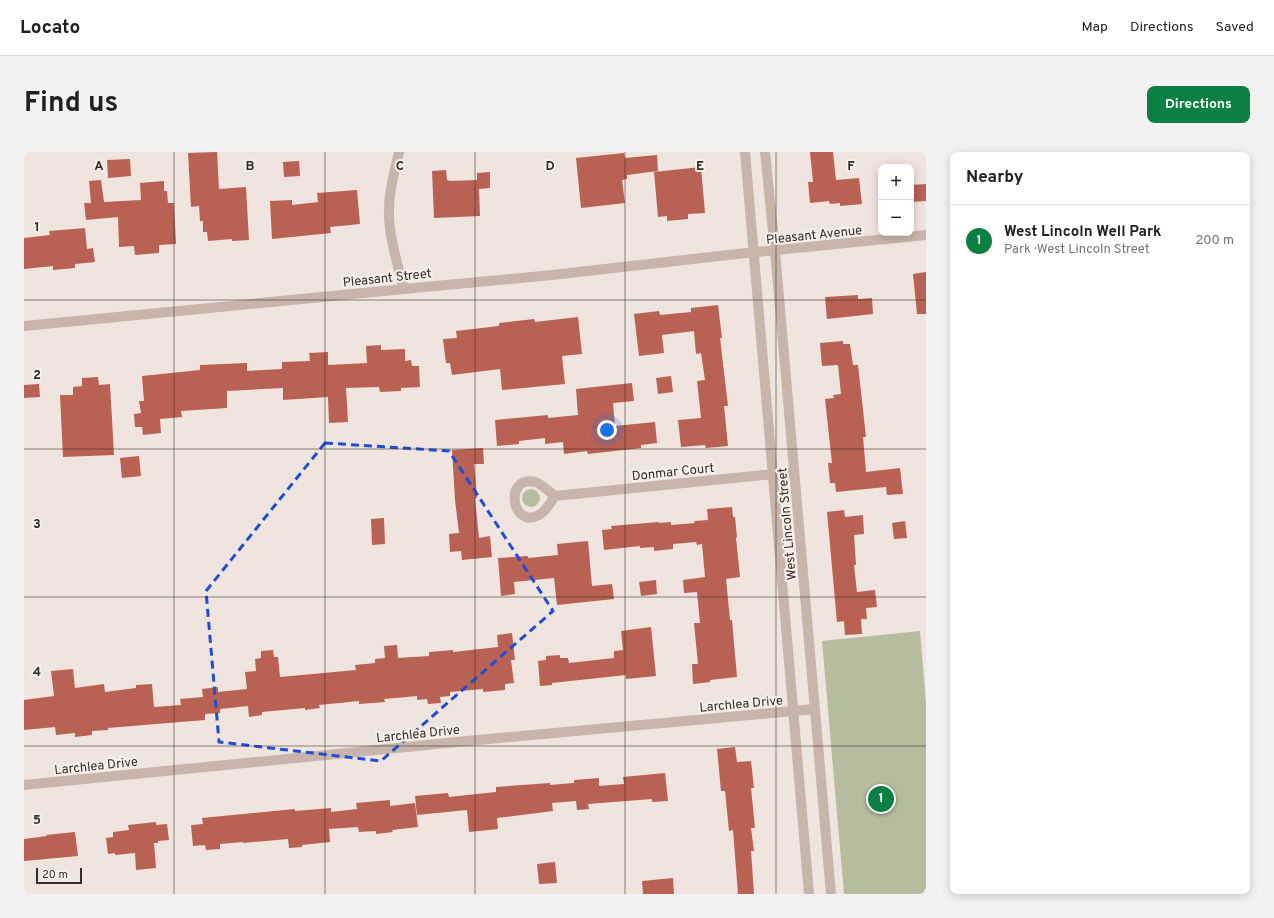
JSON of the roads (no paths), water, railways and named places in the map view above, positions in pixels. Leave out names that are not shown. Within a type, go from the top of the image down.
[{"type":"street","points":[[399,152],[392,182],[389,216],[392,245],[404,288]]},
{"type":"street","name":"West Lincoln Street","points":[[745,152],[809,894]]},
{"type":"street","name":"West Lincoln Street","points":[[765,152],[775,250],[831,894]]},
{"type":"street","name":"Pleasant Avenue","points":[[753,253],[926,235]]},
{"type":"street","name":"Pleasant Street","points":[[24,326],[404,288],[552,275],[753,253]]},
{"type":"street","name":"Donmar Court","points":[[555,496],[794,472]]},
{"type":"street","name":"Larchlea Drive","points":[[24,785],[467,741],[815,709]]},
{"type":"place","name":"West Lincoln Well Park","points":[[881,799]]}]
